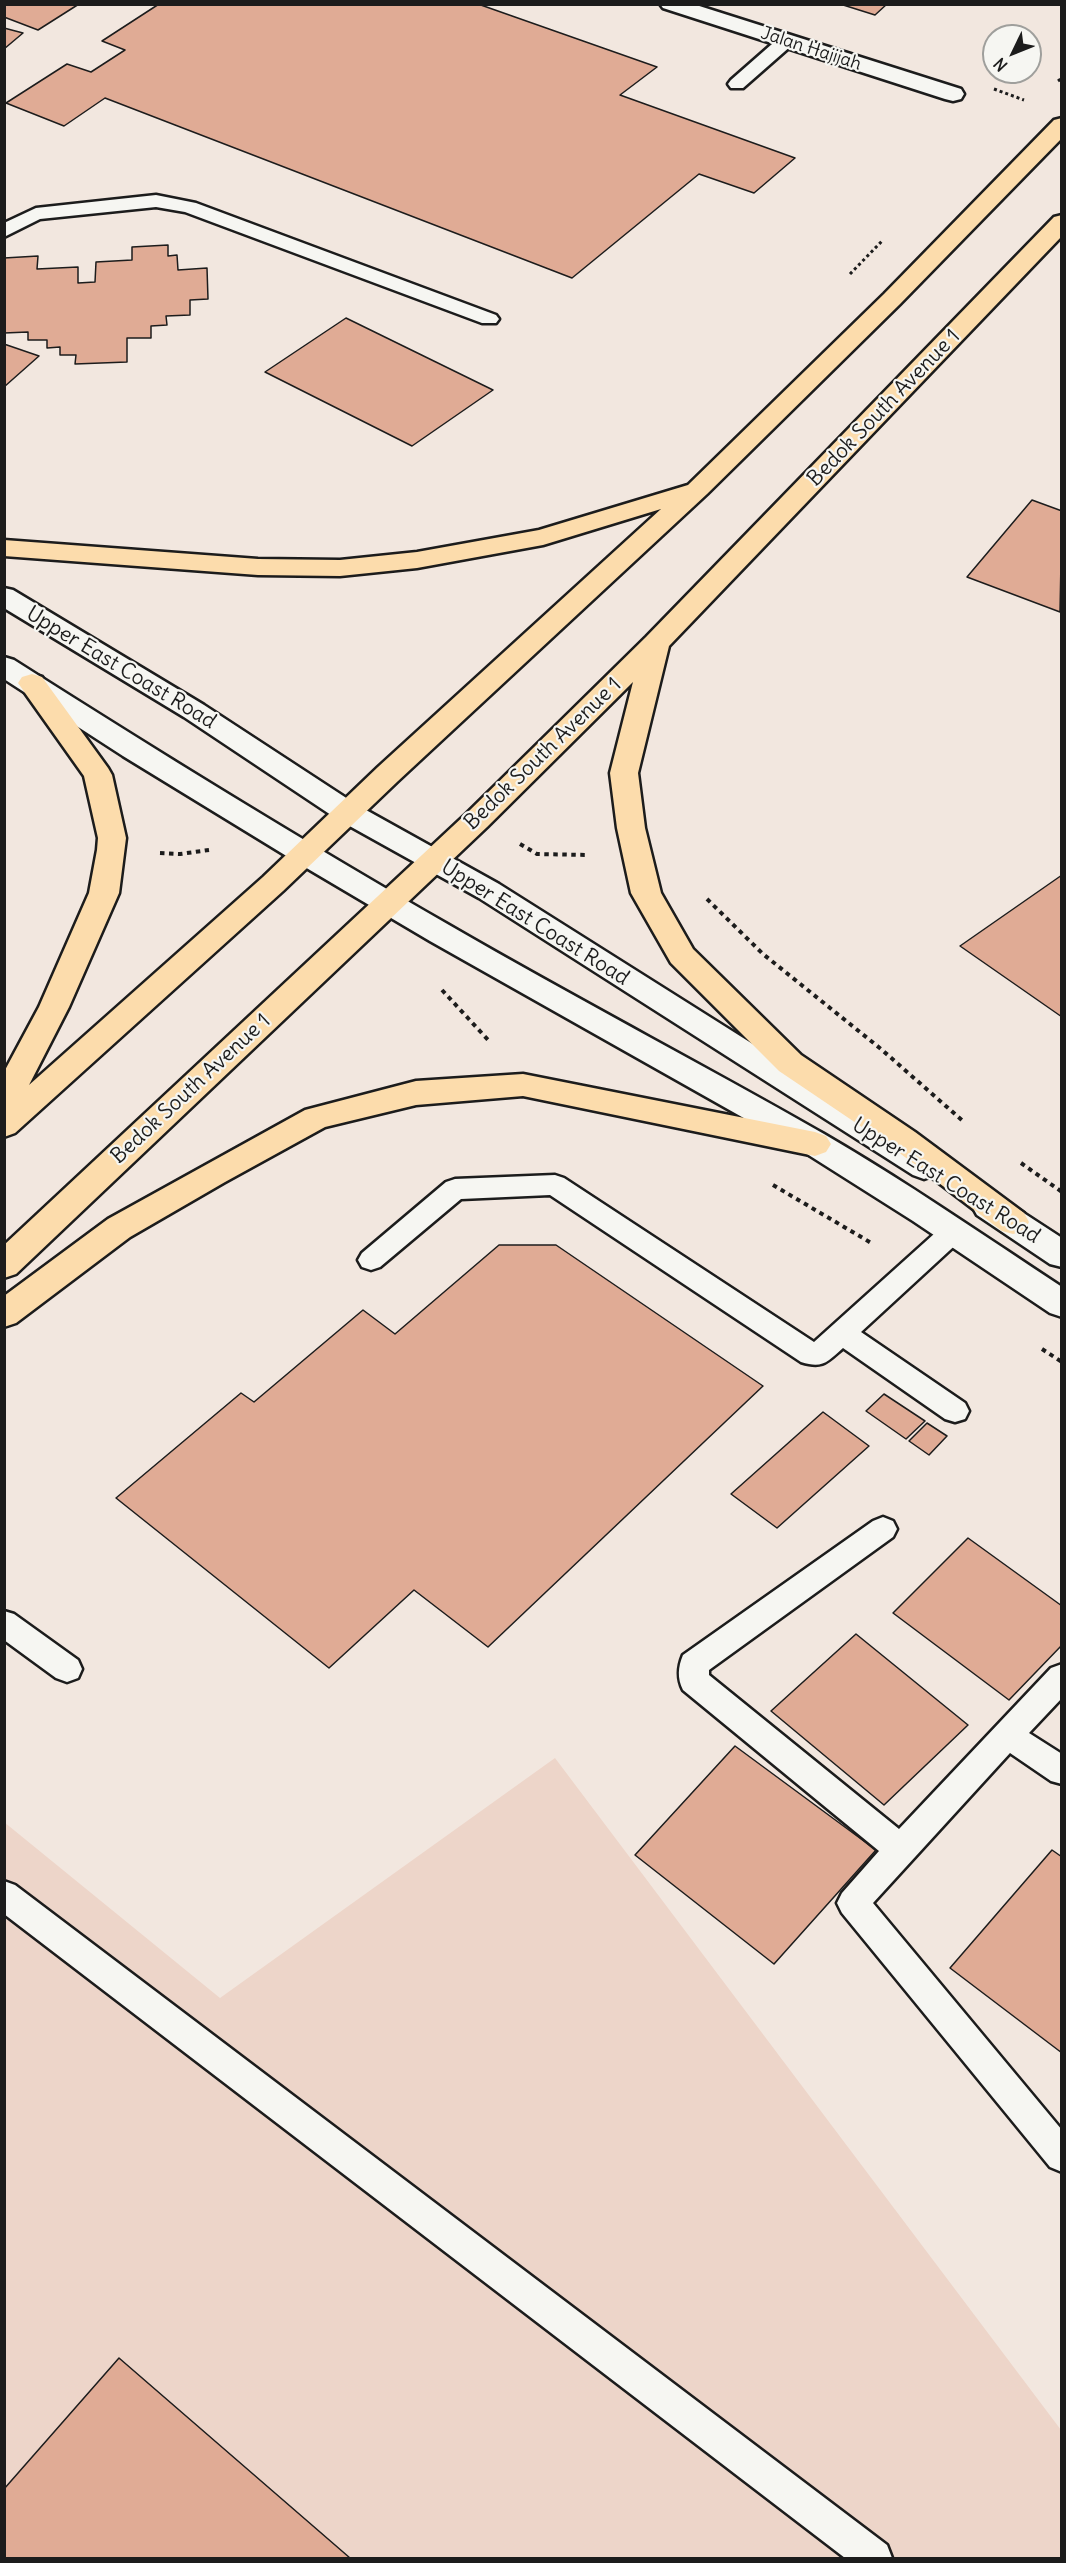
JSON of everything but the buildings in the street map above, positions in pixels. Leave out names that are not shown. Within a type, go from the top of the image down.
[{"type":"main road","name":"Jalan Hajijah","points":[[670,4],[952,94]]},
{"type":"main road","points":[[4,1125],[273,884],[347,812],[698,489],[892,299],[1062,125]]},
{"type":"main road","name":"Bedok South Avenue 1","points":[[4,1265],[477,820],[656,644],[1062,222]]},
{"type":"main road","points":[[4,548],[247,566],[340,568],[417,560],[543,537],[698,489]]},
{"type":"main road","name":"Upper East Coast Road","points":[[4,596],[194,711],[347,812],[489,891],[1062,1255]]},
{"type":"main road","points":[[656,644],[624,773],[631,828],[646,893],[682,956],[790,1063],[904,1140],[1013,1222]]},
{"type":"main road","name":"Upper East Coast Road","points":[[4,666],[133,749],[303,853],[815,1144],[1062,1304]]},
{"type":"main road","points":[[4,1102],[54,1008],[104,893],[112,850],[112,838],[98,775],[32,683]]},
{"type":"main road","points":[[4,1314],[119,1228],[316,1118],[416,1093],[523,1085],[815,1144]]},
{"type":"lane","points":[[737,84],[786,41]]},
{"type":"lane","points":[[4,231],[36,214],[156,201],[189,207],[489,319]]},
{"type":"lane","points":[[371,1260],[455,1189],[555,1185],[811,1354],[817,1355],[953,1232]]},
{"type":"lane","points":[[842,1333],[955,1411]]},
{"type":"lane","points":[[883,1528],[694,1664],[694,1681],[900,1849]]},
{"type":"lane","points":[[4,1623],[67,1670]]},
{"type":"lane","points":[[1062,1677],[900,1849],[853,1903],[1062,2156]]},
{"type":"lane","points":[[1008,1736],[1062,1771]]},
{"type":"lane","points":[[4,1894],[874,2559]]},
{"type":"path","points":[[1058,81],[1062,78]]},
{"type":"path","points":[[844,280],[886,238]]},
{"type":"path","points":[[704,896],[763,954],[881,1049],[966,1123]]},
{"type":"path","points":[[435,982],[487,1038],[523,1085]]},
{"type":"path","points":[[1013,1158],[1062,1192]]},
{"type":"path","points":[[765,1180],[913,1268]]},
{"type":"path","points":[[1032,1343],[1062,1362]]},
{"type":"shaded area","points":[[555,1758],[1061,2430],[1061,2558],[5,2558],[4,1822],[220,1998]]}]
